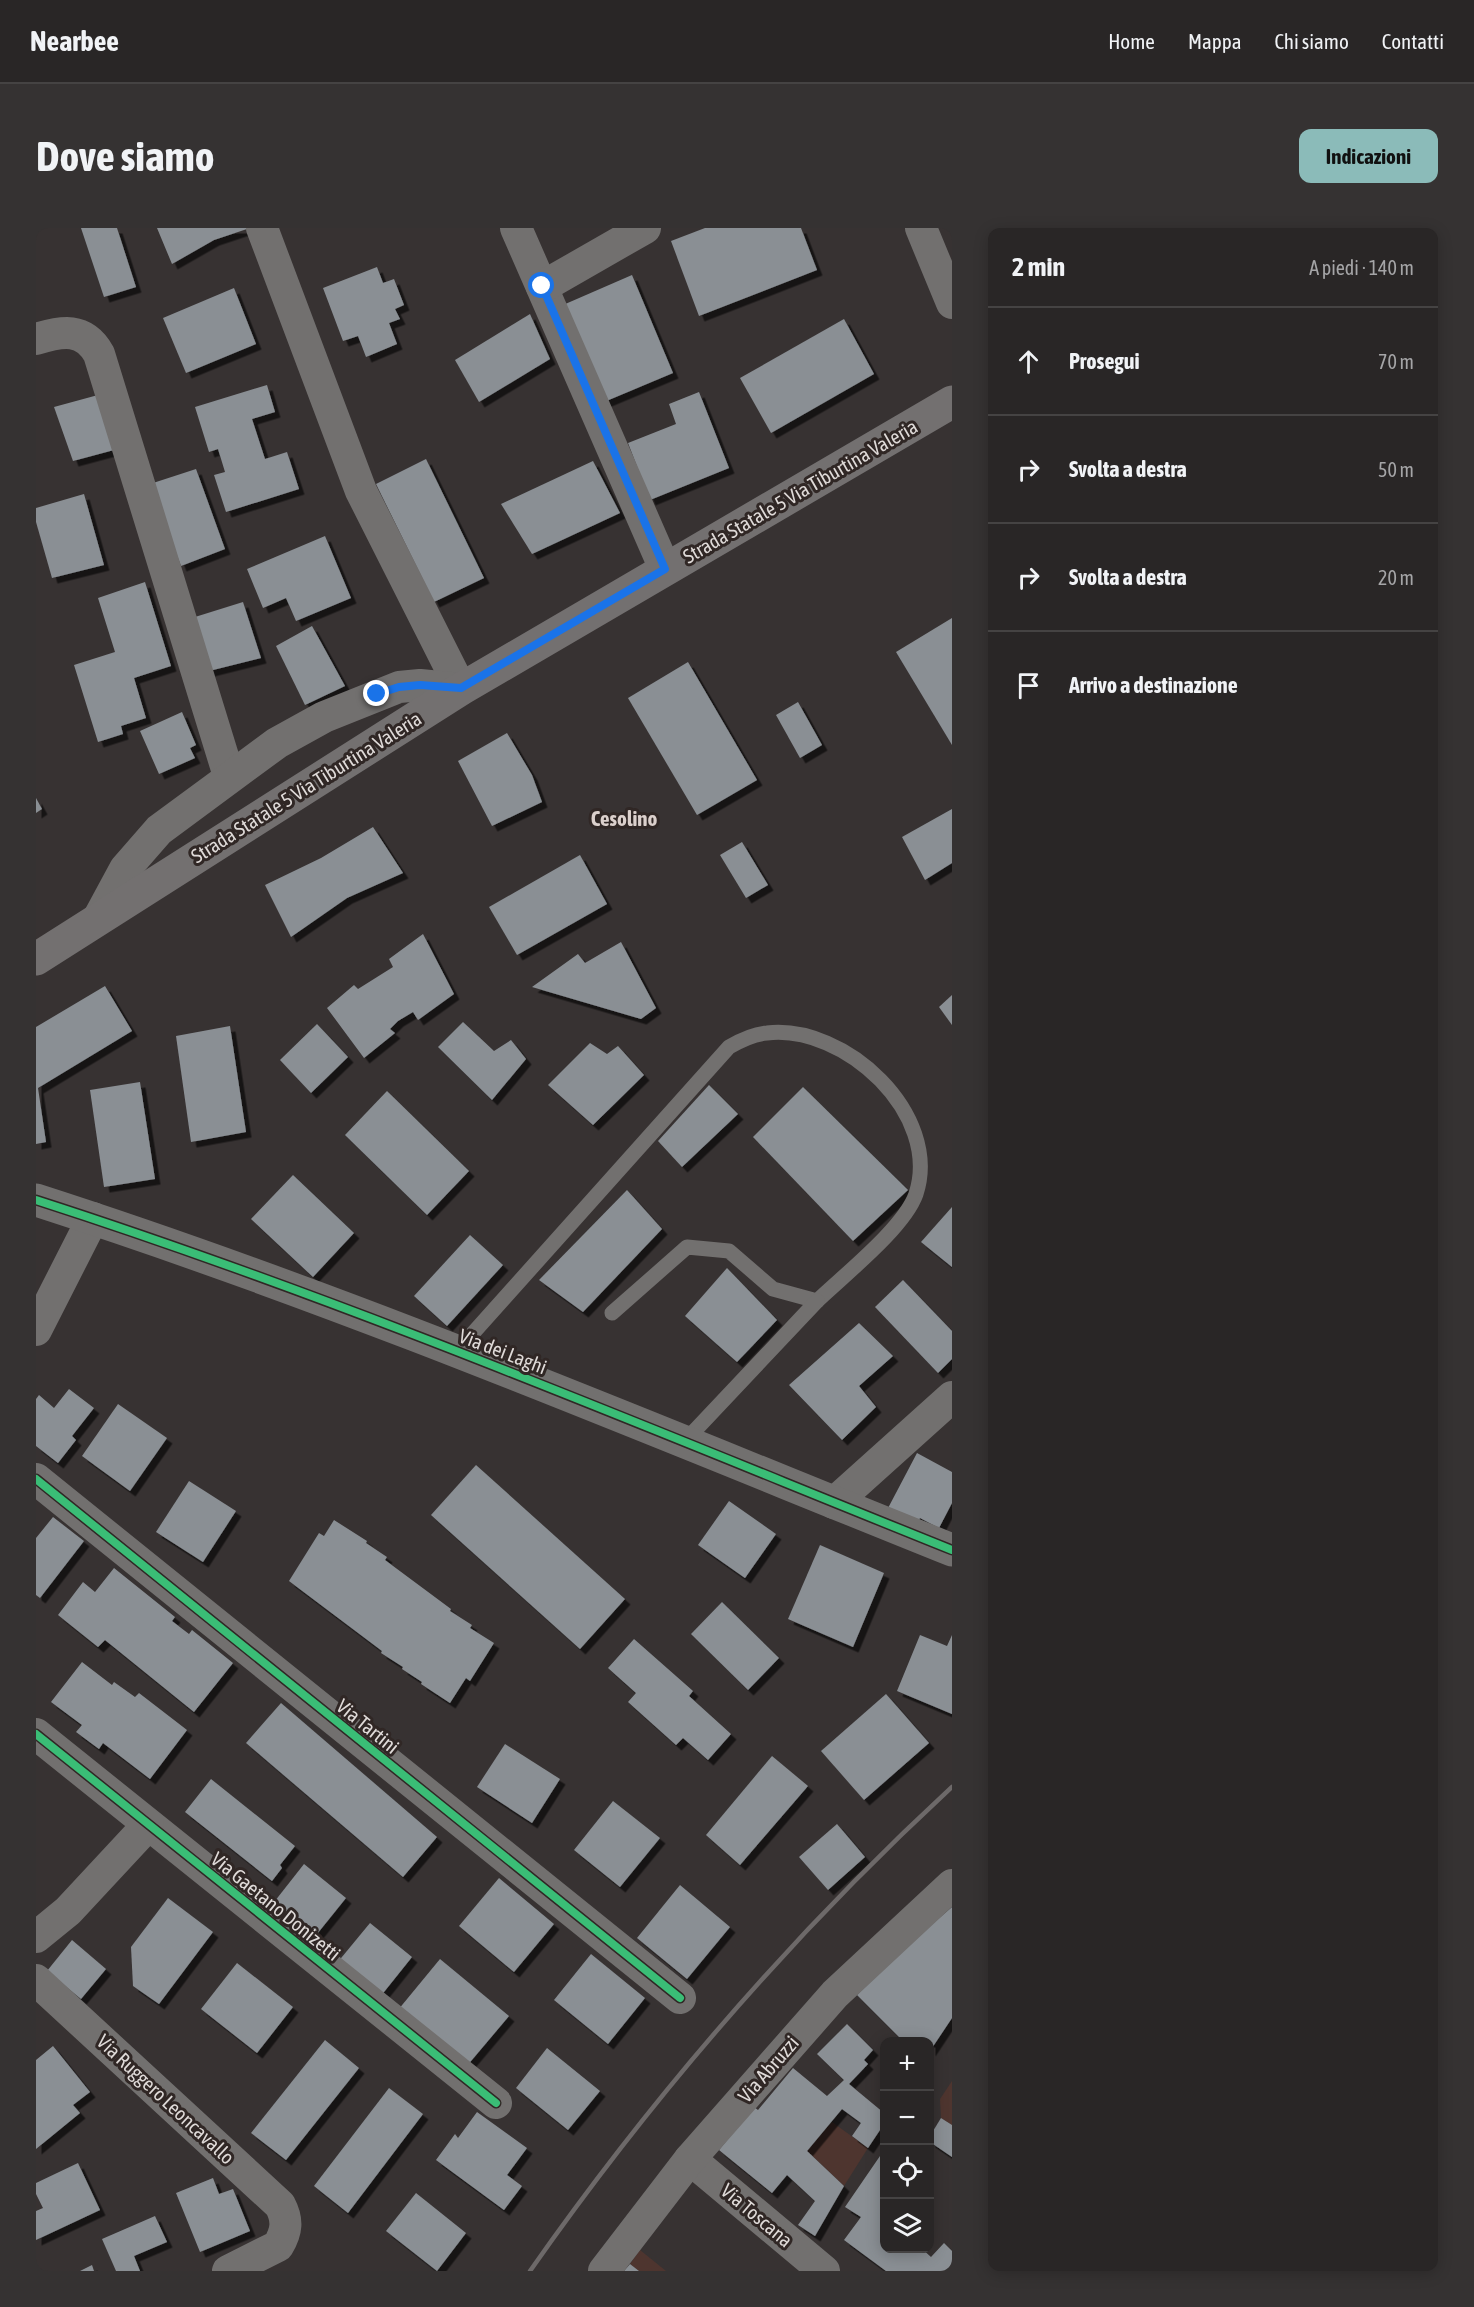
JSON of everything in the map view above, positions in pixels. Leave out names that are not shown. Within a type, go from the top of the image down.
[{"type":"main road","name":"Strada Statale 5 Via Tiburtina Valeria","points":[[36,959],[461,688],[952,402]]},
{"type":"street","points":[[262,228],[361,490],[461,688]]},
{"type":"street","points":[[516,228],[665,569]]},
{"type":"street","points":[[542,286],[645,228]]},
{"type":"street","points":[[921,228],[952,303]]},
{"type":"street","points":[[36,339],[52,334],[74,332],[86,337],[99,354],[229,776]]},
{"type":"street","points":[[98,919],[125,869],[151,838],[229,776],[306,726],[377,694],[399,687],[420,685],[461,688]]},
{"type":"street","name":"Via dei Laghi","points":[[36,1200],[93,1218],[385,1322],[952,1550]]},
{"type":"street","points":[[36,1330],[93,1218]]},
{"type":"street","points":[[834,1503],[952,1397]]},
{"type":"street","name":"Via Tartini","points":[[36,1479],[680,1998]]},
{"type":"street","name":"Via Gaetano Donizetti","points":[[36,1734],[496,2103]]},
{"type":"street","points":[[36,1937],[68,1911],[148,1825]]},
{"type":"street","name":"Via Abruzzi","points":[[604,2271],[690,2159],[835,1994],[952,1885]]},
{"type":"street","name":"Via Ruggero Leoncavallo","points":[[36,1980],[276,2200],[285,2215],[286,2225],[278,2246],[228,2271]]},
{"type":"street","name":"Via Toscana","points":[[690,2159],[824,2271]]},
{"type":"lane","points":[[457,1350],[718,1058],[743,1039],[770,1032],[820,1041],[852,1057],[880,1078],[893,1093],[907,1118],[921,1162],[916,1192],[905,1215],[817,1301],[685,1441]]},
{"type":"lane","points":[[612,1313],[687,1247],[729,1251],[773,1289],[817,1301]]},
{"type":"shaded area","points":[[952,2081],[952,2125],[941,2118],[940,2099]]},
{"type":"shaded area","points":[[832,2122],[868,2148],[844,2186],[807,2151]]},
{"type":"shaded area","points":[[640,2250],[666,2271],[639,2271],[630,2264]]},
{"type":"building","points":[[81,228],[117,228],[136,287],[104,297]]},
{"type":"building","points":[[157,228],[250,228],[214,240],[172,264]]},
{"type":"building","points":[[705,228],[801,228],[817,270],[699,316],[671,241]]},
{"type":"building","points":[[377,267],[383,283],[394,279],[404,305],[395,309],[400,319],[389,323],[397,344],[366,357],[358,336],[343,341],[323,288]]},
{"type":"building","points":[[632,275],[673,373],[604,402],[563,305]]},
{"type":"building","points":[[234,288],[256,344],[186,373],[163,318]]},
{"type":"building","points":[[530,314],[550,359],[479,402],[455,360]]},
{"type":"building","points":[[844,319],[874,374],[771,433],[740,378]]},
{"type":"building","points":[[267,385],[275,412],[252,419],[265,459],[287,452],[299,489],[226,512],[214,475],[225,472],[218,449],[209,452],[195,407]]},
{"type":"building","points":[[699,392],[729,468],[650,500],[628,443],[676,424],[669,404]]},
{"type":"building","points":[[98,395],[114,450],[73,461],[54,407]]},
{"type":"building","points":[[426,459],[484,578],[434,602],[376,484]]},
{"type":"building","points":[[593,461],[620,513],[532,554],[501,504]]},
{"type":"building","points":[[196,469],[225,549],[181,566],[150,484]]},
{"type":"building","points":[[84,494],[104,565],[52,578],[36,522],[36,508]]},
{"type":"building","points":[[325,536],[351,598],[296,621],[286,598],[263,608],[247,569]]},
{"type":"building","points":[[145,582],[171,666],[134,678],[146,718],[121,726],[123,734],[98,742],[74,665],[115,652],[98,598]]},
{"type":"building","points":[[243,602],[261,658],[209,671],[195,617]]},
{"type":"building","points":[[952,618],[952,745],[896,652]]},
{"type":"building","points":[[312,626],[345,686],[305,705],[276,646]]},
{"type":"building","points":[[688,662],[757,780],[697,815],[628,698]]},
{"type":"building","points":[[798,702],[822,745],[800,758],[776,715]]},
{"type":"building","points":[[182,712],[196,745],[190,748],[195,758],[159,774],[140,731]]},
{"type":"building","points":[[507,733],[532,775],[542,802],[492,826],[458,761]]},
{"type":"building","points":[[36,798],[42,809],[36,813]]},
{"type":"building","points":[[952,809],[952,863],[925,880],[902,837]]},
{"type":"building","points":[[373,827],[403,873],[347,898],[291,937],[265,885],[321,858]]},
{"type":"building","points":[[742,842],[768,885],[746,898],[720,855]]},
{"type":"building","points":[[580,855],[607,904],[517,955],[489,907]]},
{"type":"building","points":[[423,934],[454,994],[418,1020],[413,1012],[398,1021],[390,1029],[395,1033],[364,1058],[327,1008],[354,985],[358,989],[393,967],[389,959]]},
{"type":"building","points":[[621,942],[656,1008],[641,1019],[532,987],[578,954],[585,963]]},
{"type":"building","points":[[105,986],[132,1031],[38,1088],[46,1142],[36,1144],[36,1027]]},
{"type":"building","points":[[952,995],[952,1025],[939,1007]]},
{"type":"building","points":[[463,1022],[494,1051],[511,1040],[526,1059],[492,1100],[438,1047]]},
{"type":"building","points":[[317,1024],[348,1057],[311,1093],[280,1060]]},
{"type":"building","points":[[230,1026],[246,1132],[191,1142],[176,1036]]},
{"type":"building","points":[[590,1043],[607,1054],[618,1046],[644,1075],[593,1125],[548,1085]]},
{"type":"building","points":[[140,1082],[155,1179],[104,1187],[90,1090]]},
{"type":"building","points":[[709,1085],[738,1114],[682,1167],[658,1141]]},
{"type":"building","points":[[803,1087],[908,1190],[853,1241],[753,1137]]},
{"type":"building","points":[[387,1091],[469,1171],[427,1215],[345,1135]]},
{"type":"building","points":[[293,1175],[354,1233],[313,1277],[251,1219]]},
{"type":"building","points":[[627,1190],[662,1229],[583,1312],[539,1280]]},
{"type":"building","points":[[952,1207],[952,1267],[921,1242]]},
{"type":"building","points":[[470,1235],[503,1265],[447,1326],[414,1296]]},
{"type":"building","points":[[727,1268],[777,1320],[737,1362],[685,1316]]},
{"type":"building","points":[[903,1280],[952,1331],[952,1359],[938,1373],[875,1307]]},
{"type":"building","points":[[859,1323],[893,1356],[859,1386],[876,1407],[842,1440],[789,1385]]},
{"type":"building","points":[[69,1389],[94,1408],[72,1436],[76,1440],[58,1463],[36,1446],[36,1399],[39,1395],[54,1408]]},
{"type":"building","points":[[118,1404],[167,1438],[130,1491],[82,1456]]},
{"type":"building","points":[[917,1453],[952,1472],[952,1503],[939,1528],[920,1518],[916,1525],[887,1510]]},
{"type":"building","points":[[476,1465],[625,1599],[580,1649],[431,1515]]},
{"type":"building","points":[[189,1481],[236,1511],[203,1562],[156,1532]]},
{"type":"building","points":[[729,1501],[776,1534],[745,1578],[698,1545]]},
{"type":"building","points":[[53,1517],[84,1541],[40,1598],[36,1595],[36,1538]]},
{"type":"building","points":[[334,1520],[367,1541],[366,1543],[387,1557],[385,1560],[451,1609],[450,1611],[472,1625],[470,1628],[494,1643],[470,1681],[466,1678],[450,1703],[421,1684],[422,1682],[402,1669],[403,1667],[381,1653],[382,1651],[289,1581],[319,1533],[324,1536]]},
{"type":"building","points":[[820,1545],[884,1573],[853,1647],[788,1619]]},
{"type":"building","points":[[114,1568],[175,1617],[172,1621],[189,1634],[192,1630],[233,1663],[194,1712],[105,1640],[98,1647],[58,1615],[83,1582],[95,1592]]},
{"type":"building","points":[[722,1602],[779,1658],[748,1690],[691,1634]]},
{"type":"building","points":[[920,1635],[947,1646],[952,1635],[952,1714],[897,1691]]},
{"type":"building","points":[[634,1639],[693,1691],[689,1696],[731,1734],[708,1760],[683,1738],[676,1745],[628,1702],[636,1693],[608,1668]]},
{"type":"building","points":[[82,1662],[112,1685],[114,1682],[135,1697],[139,1693],[187,1730],[150,1779],[103,1743],[99,1749],[76,1732],[82,1725],[51,1702]]},
{"type":"building","points":[[886,1694],[929,1743],[864,1800],[821,1751]]},
{"type":"building","points":[[281,1703],[437,1837],[403,1877],[246,1743]]},
{"type":"building","points":[[505,1744],[560,1779],[532,1823],[477,1787]]},
{"type":"building","points":[[772,1756],[808,1786],[740,1865],[706,1835]]},
{"type":"building","points":[[211,1779],[295,1846],[280,1865],[282,1868],[272,1881],[185,1812]]},
{"type":"building","points":[[613,1801],[660,1838],[620,1887],[574,1850]]},
{"type":"building","points":[[837,1824],[865,1857],[828,1890],[799,1857]]},
{"type":"building","points":[[304,1864],[346,1898],[313,1939],[271,1906]]},
{"type":"building","points":[[499,1878],[554,1924],[514,1972],[459,1926]]},
{"type":"building","points":[[680,1885],[730,1927],[687,1979],[637,1938]]},
{"type":"building","points":[[168,1898],[213,1932],[159,2004],[133,1986],[131,1947]]},
{"type":"building","points":[[952,1907],[952,2018],[934,2045],[934,2037],[899,2037],[857,1995],[906,1947]]},
{"type":"building","points":[[370,1923],[412,1957],[380,1997],[337,1963]]},
{"type":"building","points":[[72,1940],[106,1969],[81,1999],[47,1971]]},
{"type":"building","points":[[591,1954],[645,1998],[608,2044],[554,2000]]},
{"type":"building","points":[[440,1959],[509,2016],[466,2067],[398,2010]]},
{"type":"building","points":[[237,1963],[293,2007],[257,2053],[201,2009]]},
{"type":"building","points":[[847,2024],[873,2050],[864,2060],[868,2064],[849,2084],[880,2110],[880,2130],[868,2148],[852,2136],[861,2123],[842,2109],[807,2151],[844,2186],[815,2236],[798,2225],[815,2201],[787,2175],[772,2193],[719,2150],[754,2107],[758,2110],[793,2068],[827,2096],[844,2080],[817,2054]]},
{"type":"building","points":[[325,2040],[359,2068],[286,2160],[251,2133]]},
{"type":"building","points":[[53,2046],[90,2092],[73,2105],[80,2113],[36,2149],[36,2060]]},
{"type":"building","points":[[547,2048],[600,2091],[568,2130],[516,2088]]},
{"type":"building","points":[[389,2088],[423,2114],[348,2213],[314,2186]]},
{"type":"building","points":[[477,2112],[527,2148],[507,2175],[522,2186],[504,2210],[436,2160],[455,2134],[458,2138]]},
{"type":"building","points":[[941,2118],[952,2125],[952,2157],[934,2145],[934,2129]]},
{"type":"building","points":[[880,2156],[880,2253],[927,2253],[931,2257],[944,2243],[952,2251],[952,2271],[886,2271],[844,2240],[861,2217],[845,2207]]},
{"type":"building","points":[[78,2163],[100,2210],[36,2240],[36,2211],[43,2208],[36,2194],[36,2183]]},
{"type":"building","points":[[213,2178],[219,2194],[233,2189],[250,2231],[200,2252],[176,2193]]},
{"type":"building","points":[[416,2193],[466,2233],[437,2271],[386,2231]]},
{"type":"building","points":[[155,2216],[167,2242],[134,2256],[140,2271],[116,2271],[102,2239]]},
{"type":"building","points":[[630,2264],[639,2271],[624,2271]]},
{"type":"building","points":[[92,2265],[94,2271],[80,2271]]},
{"type":"railway","points":[[530,2271],[626,2141],[728,2017],[837,1899],[952,1787]]},
{"type":"cycle path","points":[[36,1200],[268,1280],[382,1323],[611,1412],[952,1550]]},
{"type":"cycle path","points":[[36,1479],[680,1998]]},
{"type":"cycle path","points":[[36,1734],[496,2103]]},
{"type":"district","name":"Cesolino","points":[[624,818]]},
{"type":"route","points":[[377,694],[399,687],[420,685],[461,688],[665,569],[542,286]]}]
